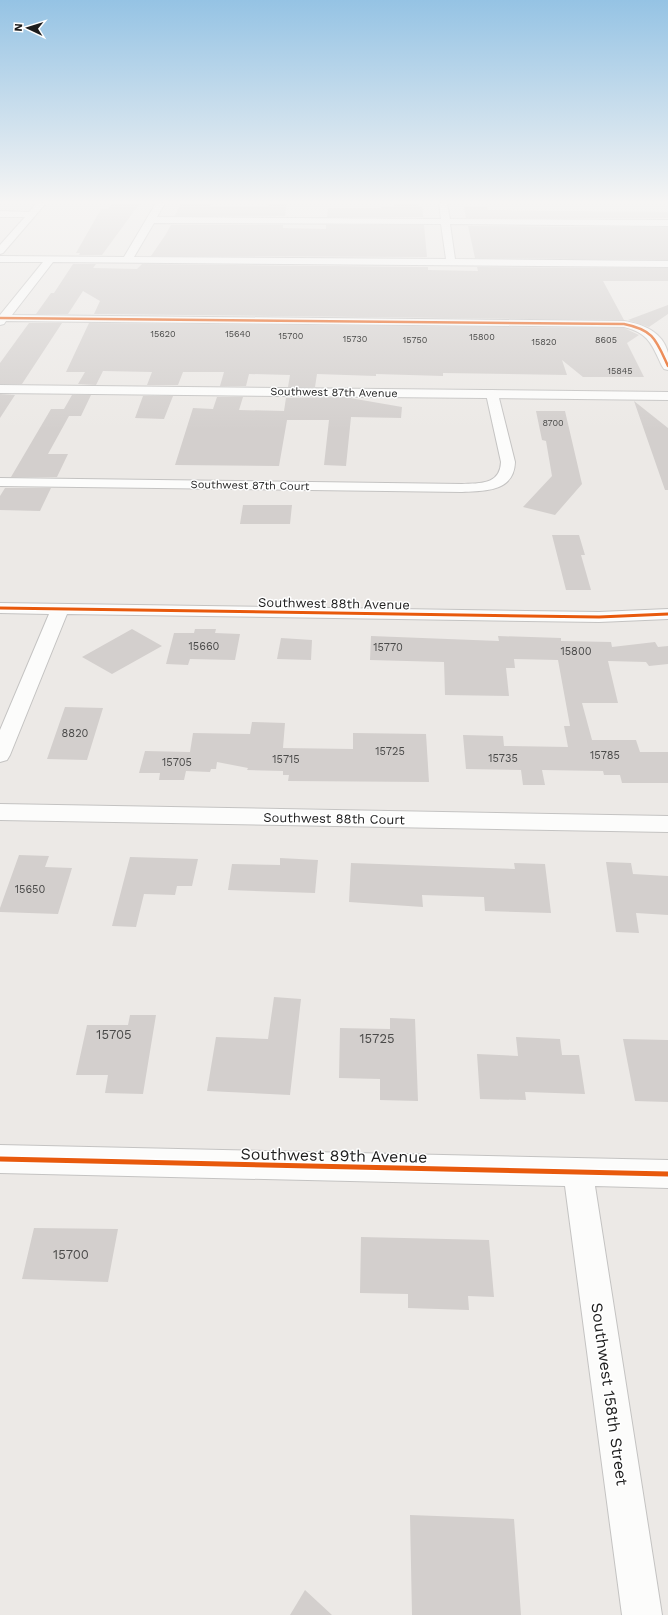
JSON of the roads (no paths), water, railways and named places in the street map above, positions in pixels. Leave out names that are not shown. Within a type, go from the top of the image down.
[{"type":"street","points":[[1,319],[35,278]]},
{"type":"street","points":[[1,319],[624,324],[640,328],[652,334],[668,366]]},
{"type":"street","name":"Southwest 87th Avenue","points":[[0,389],[668,396]]},
{"type":"street","name":"Southwest 87th Court","points":[[0,482],[462,488],[487,486],[500,482],[506,476],[508,466],[492,394]]},
{"type":"street","name":"Southwest 88th Avenue","points":[[0,608],[599,617],[668,614]]},
{"type":"street","points":[[0,755],[60,609]]},
{"type":"street","name":"Southwest 88th Court","points":[[0,812],[668,824]]},
{"type":"street","name":"Southwest 89th Avenue","points":[[0,1159],[668,1174]]},
{"type":"street","name":"Southwest 158th Street","points":[[578,1172],[642,1615]]}]
